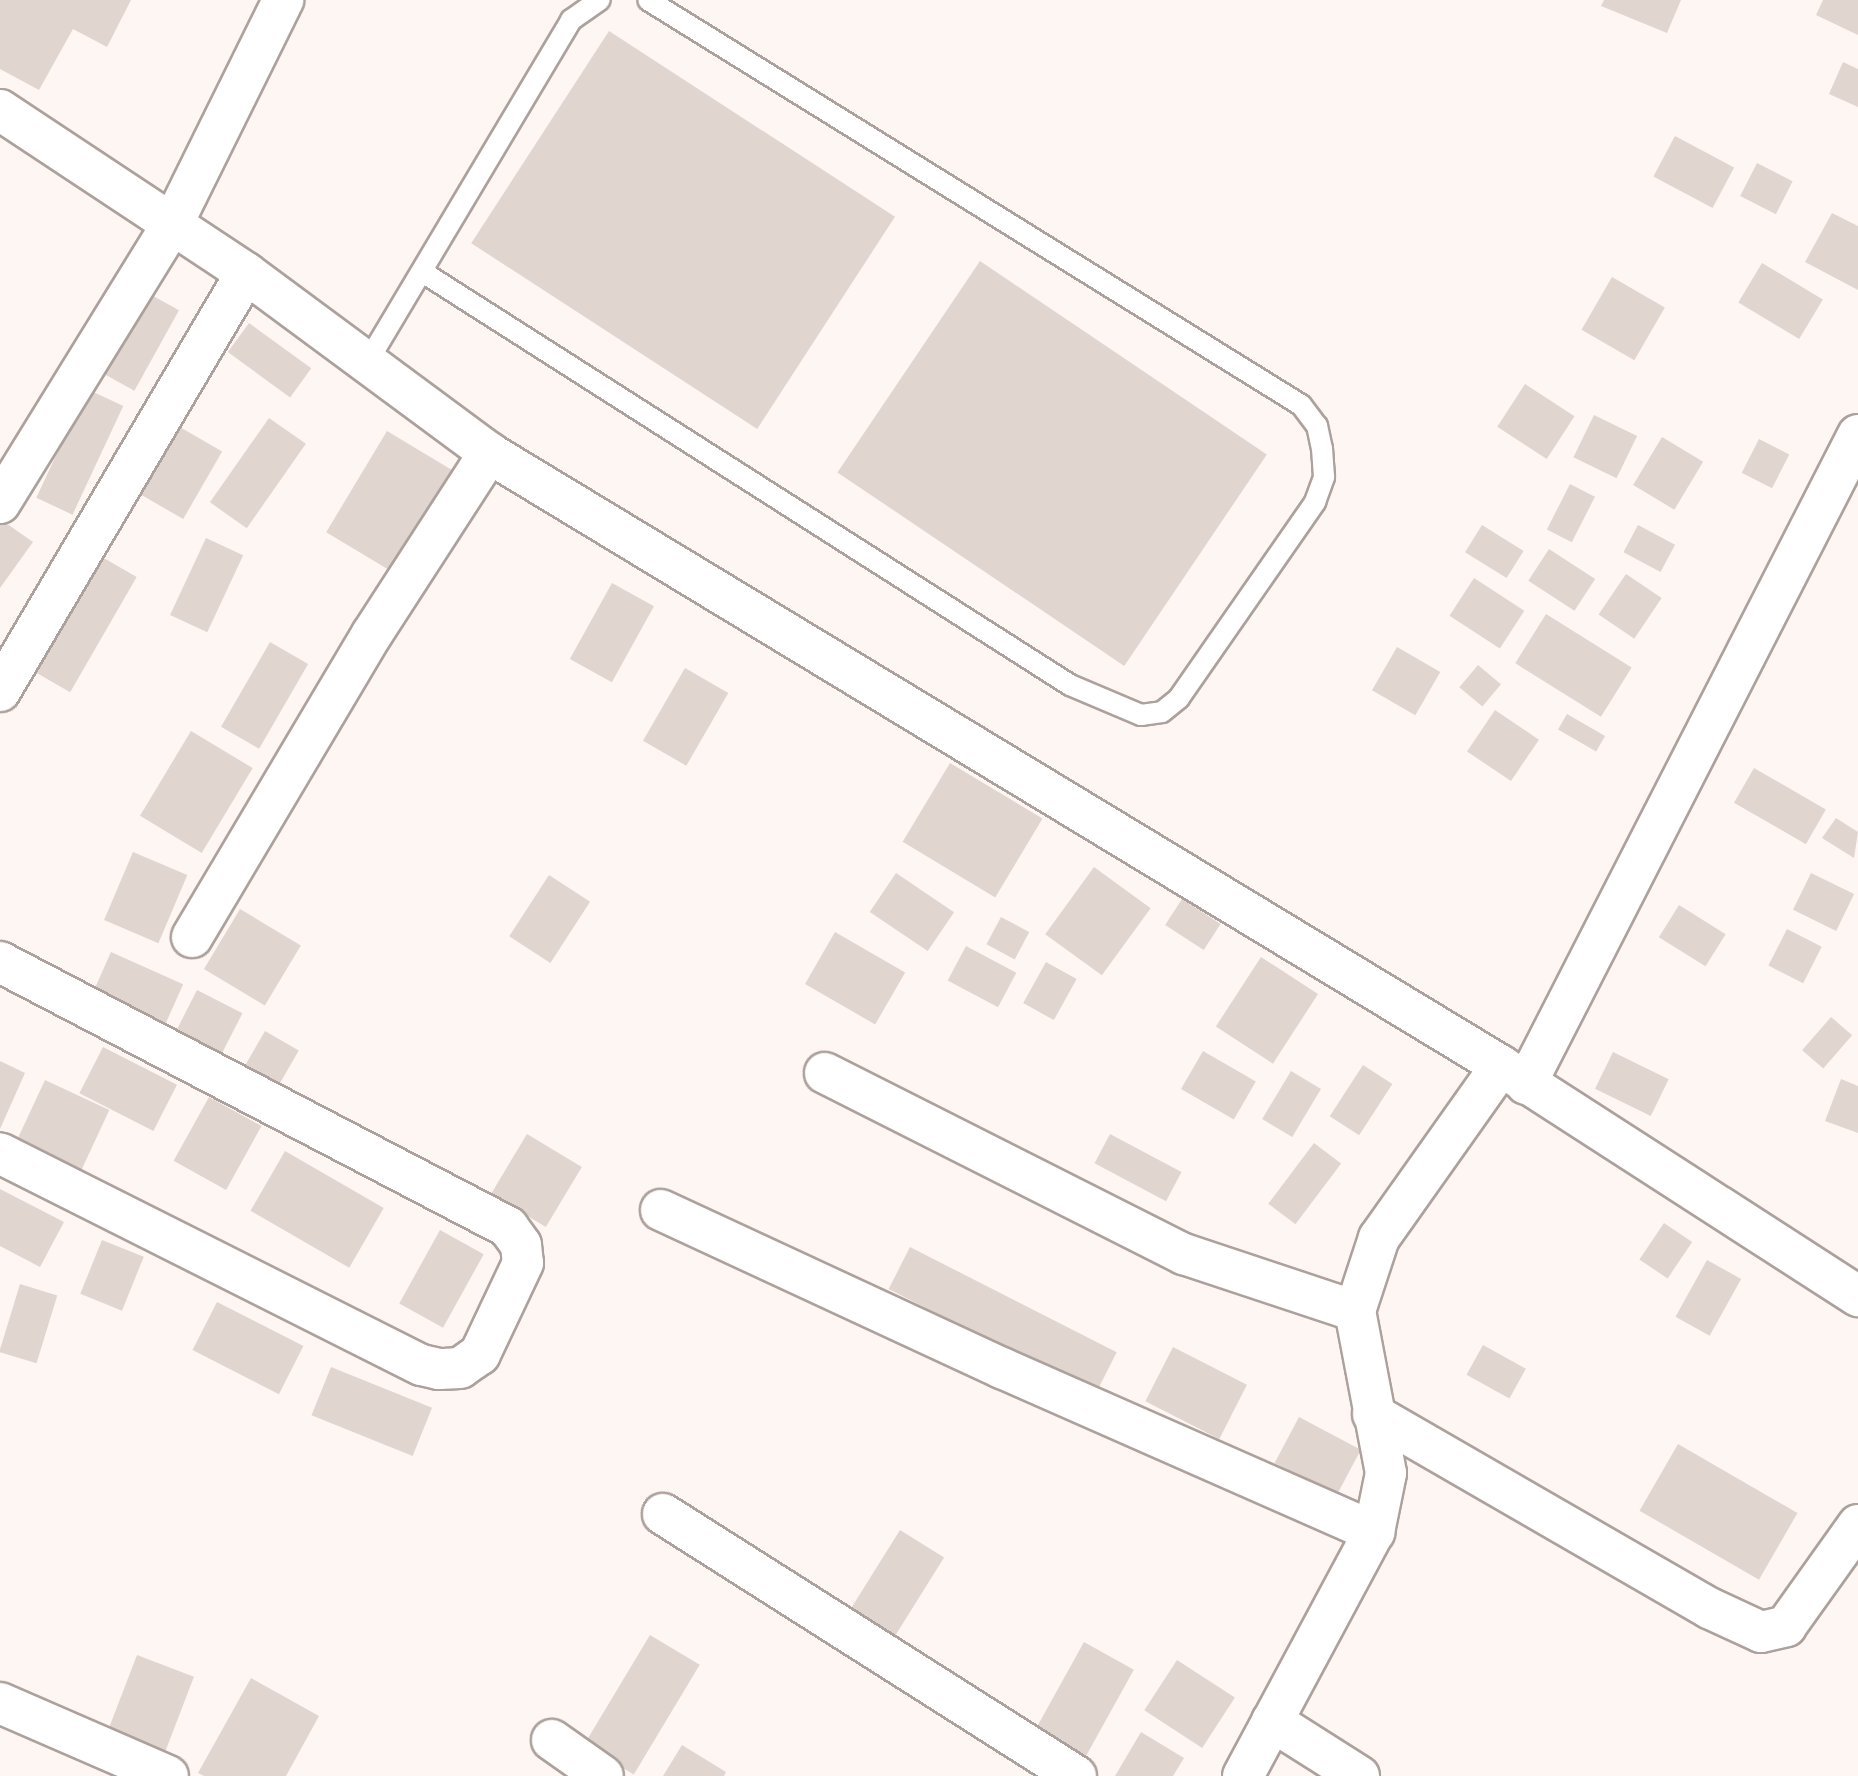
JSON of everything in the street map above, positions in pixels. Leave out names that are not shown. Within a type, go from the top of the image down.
[{"type":"street","points":[[0,503],[173,223],[283,0]]},
{"type":"street","points":[[0,110],[246,273],[365,366],[489,453],[1514,1075],[1858,1296]]},
{"type":"street","points":[[0,691],[246,273]]},
{"type":"street","points":[[1243,1776],[1374,1532],[1386,1473],[1355,1311],[1379,1238],[1514,1075],[1858,435]]},
{"type":"street","points":[[192,937],[372,634],[489,453]]},
{"type":"street","points":[[0,962],[508,1227],[521,1245],[523,1263],[480,1354],[460,1368],[439,1369],[421,1365],[0,1153]]},
{"type":"street","points":[[825,1073],[1184,1254],[1355,1311]]},
{"type":"street","points":[[661,1210],[1002,1368],[1374,1532]]},
{"type":"street","points":[[1373,1414],[1709,1608],[1761,1632],[1786,1626],[1858,1525]]},
{"type":"street","points":[[663,1514],[1076,1776]]},
{"type":"street","points":[[0,1703],[168,1776]]},
{"type":"street","points":[[1272,1721],[1359,1776]]},
{"type":"street","points":[[552,1740],[603,1776]]},
{"type":"lane","points":[[365,366],[424,273],[571,20],[600,0]]},
{"type":"lane","points":[[424,273],[1070,685],[1141,715],[1162,712],[1179,698],[1315,502],[1324,477],[1322,449],[1309,416],[1288,397],[648,0]]},
{"type":"building","points":[[0,0],[131,0],[107,47],[73,29],[39,90],[0,69]]},
{"type":"building","points":[[1604,0],[1681,0],[1667,33],[1601,6]]},
{"type":"building","points":[[1823,0],[1858,0],[1858,35],[1816,15]]},
{"type":"building","points":[[609,31],[895,217],[757,429],[471,243]]},
{"type":"building","points":[[1843,62],[1858,69],[1858,107],[1829,94]]},
{"type":"building","points":[[1675,136],[1734,167],[1713,208],[1653,177]]},
{"type":"building","points":[[1757,163],[1793,181],[1776,214],[1740,196]]},
{"type":"building","points":[[1832,213],[1858,226],[1858,290],[1805,262]]},
{"type":"building","points":[[980,261],[1267,454],[1124,666],[837,472]]},
{"type":"building","points":[[1762,263],[1823,300],[1799,339],[1738,302]]},
{"type":"building","points":[[1612,277],[1665,308],[1634,360],[1582,330]]},
{"type":"building","points":[[137,287],[179,310],[134,391],[92,367]]},
{"type":"building","points":[[249,323],[311,368],[290,397],[228,352]]},
{"type":"building","points":[[1525,384],[1574,416],[1547,459],[1497,427]]},
{"type":"building","points":[[87,389],[123,406],[73,515],[36,498]]},
{"type":"building","points":[[1594,415],[1637,436],[1617,478],[1573,457]]},
{"type":"building","points":[[269,418],[306,444],[247,528],[210,502]]},
{"type":"building","points":[[178,426],[222,452],[183,519],[139,494]]},
{"type":"building","points":[[387,431],[459,474],[398,575],[326,532]]},
{"type":"building","points":[[1662,437],[1703,462],[1674,510],[1633,485]]},
{"type":"building","points":[[1759,439],[1789,454],[1772,488],[1742,473]]},
{"type":"building","points":[[1570,484],[1595,497],[1572,542],[1547,529]]},
{"type":"building","points":[[0,519],[33,542],[0,588]]},
{"type":"building","points":[[1482,525],[1524,551],[1507,578],[1465,552]]},
{"type":"building","points":[[1638,525],[1675,545],[1661,572],[1623,552]]},
{"type":"building","points":[[206,538],[243,555],[207,632],[170,615]]},
{"type":"building","points":[[1549,549],[1595,579],[1574,611],[1528,581]]},
{"type":"building","points":[[102,557],[137,577],[70,692],[36,672]]},
{"type":"building","points":[[1626,574],[1662,598],[1634,639],[1599,615]]},
{"type":"building","points":[[1474,578],[1524,611],[1500,648],[1449,616]]},
{"type":"building","points":[[612,583],[654,606],[612,682],[570,659]]},
{"type":"building","points":[[1546,614],[1632,668],[1601,717],[1515,663]]},
{"type":"building","points":[[270,642],[308,664],[259,749],[221,727]]},
{"type":"building","points":[[1397,647],[1440,672],[1415,715],[1372,690]]},
{"type":"building","points":[[1478,665],[1501,684],[1482,706],[1459,687]]},
{"type":"building","points":[[685,668],[728,693],[686,766],[643,741]]},
{"type":"building","points":[[1495,710],[1539,740],[1511,781],[1467,751]]},
{"type":"building","points":[[1567,714],[1605,736],[1596,752],[1558,730]]},
{"type":"building","points":[[191,731],[253,768],[202,853],[140,816]]},
{"type":"building","points":[[950,763],[1043,819],[995,897],[903,842]]},
{"type":"building","points":[[1754,768],[1826,810],[1806,844],[1734,803]]},
{"type":"building","points":[[1836,818],[1858,832],[1854,858],[1822,838]]},
{"type":"building","points":[[133,852],[187,875],[158,943],[104,920]]},
{"type":"building","points":[[1094,867],[1151,908],[1102,975],[1045,934]]},
{"type":"building","points":[[896,873],[954,912],[928,951],[870,912]]},
{"type":"building","points":[[1811,873],[1854,894],[1836,931],[1793,910]]},
{"type":"building","points":[[549,875],[590,902],[550,963],[509,936]]},
{"type":"building","points":[[1182,899],[1221,924],[1204,950],[1165,925]]},
{"type":"building","points":[[1679,905],[1726,934],[1706,966],[1659,937]]},
{"type":"building","points":[[240,909],[301,946],[265,1006],[204,969]]},
{"type":"building","points":[[1001,917],[1029,932],[1015,959],[986,944]]},
{"type":"building","points":[[1787,929],[1822,947],[1803,983],[1768,966]]},
{"type":"building","points":[[835,932],[905,972],[875,1024],[805,984]]},
{"type":"building","points":[[966,946],[1016,973],[998,1007],[948,980]]},
{"type":"building","points":[[111,952],[183,984],[162,1031],[90,999]]},
{"type":"building","points":[[1261,957],[1318,994],[1273,1064],[1216,1027]]},
{"type":"building","points":[[1046,962],[1077,979],[1054,1020],[1023,1003]]},
{"type":"building","points":[[197,990],[242,1013],[219,1059],[174,1035]]},
{"type":"building","points":[[1831,1017],[1852,1035],[1823,1069],[1802,1050]]},
{"type":"building","points":[[265,1031],[299,1050],[271,1098],[238,1079]]},
{"type":"building","points":[[103,1047],[177,1085],[153,1131],[79,1093]]},
{"type":"building","points":[[1203,1051],[1256,1082],[1234,1120],[1181,1089]]},
{"type":"building","points":[[1613,1052],[1669,1079],[1651,1116],[1595,1089]]},
{"type":"building","points":[[0,1061],[25,1073],[0,1129]]},
{"type":"building","points":[[1363,1065],[1392,1084],[1359,1135],[1330,1116]]},
{"type":"building","points":[[1291,1071],[1321,1089],[1292,1137],[1262,1119]]},
{"type":"building","points":[[1841,1079],[1858,1086],[1858,1133],[1825,1121]]},
{"type":"building","points":[[45,1080],[109,1110],[81,1172],[16,1142]]},
{"type":"building","points":[[209,1097],[261,1126],[226,1190],[174,1161]]},
{"type":"building","points":[[527,1134],[582,1167],[546,1227],[491,1194]]},
{"type":"building","points":[[1110,1134],[1182,1172],[1166,1201],[1095,1163]]},
{"type":"building","points":[[1314,1143],[1341,1163],[1295,1224],[1268,1204]]},
{"type":"building","points":[[285,1151],[384,1208],[349,1268],[250,1211]]},
{"type":"building","points":[[0,1189],[64,1222],[40,1267],[0,1246]]},
{"type":"building","points":[[1664,1223],[1692,1242],[1668,1278],[1639,1259]]},
{"type":"building","points":[[440,1230],[484,1254],[443,1328],[399,1303]]},
{"type":"building","points":[[102,1240],[144,1257],[122,1311],[80,1294]]},
{"type":"building","points":[[910,1247],[1117,1352],[1095,1394],[889,1289]]},
{"type":"building","points":[[1707,1260],[1741,1279],[1710,1336],[1675,1317]]},
{"type":"building","points":[[20,1284],[57,1295],[37,1363],[0,1352]]},
{"type":"building","points":[[217,1302],[303,1346],[279,1394],[192,1350]]},
{"type":"building","points":[[1483,1345],[1526,1369],[1509,1398],[1467,1375]]},
{"type":"building","points":[[1173,1347],[1247,1385],[1219,1439],[1145,1401]]},
{"type":"building","points":[[331,1367],[432,1408],[413,1456],[312,1415]]},
{"type":"building","points":[[1299,1417],[1361,1450],[1336,1496],[1275,1463]]},
{"type":"building","points":[[1678,1444],[1798,1513],[1759,1580],[1640,1511]]},
{"type":"building","points":[[900,1530],[944,1558],[894,1638],[850,1611]]},
{"type":"building","points":[[650,1635],[700,1665],[634,1775],[584,1745]]},
{"type":"building","points":[[1084,1642],[1134,1670],[1085,1758],[1035,1730]]},
{"type":"building","points":[[137,1655],[194,1677],[162,1760],[105,1738]]},
{"type":"building","points":[[1177,1660],[1235,1698],[1202,1748],[1144,1710]]},
{"type":"building","points":[[251,1678],[319,1716],[286,1776],[204,1776],[198,1773]]},
{"type":"building","points":[[1141,1732],[1184,1758],[1173,1776],[1115,1776]]},
{"type":"building","points":[[682,1745],[726,1772],[724,1776],[663,1776]]}]
